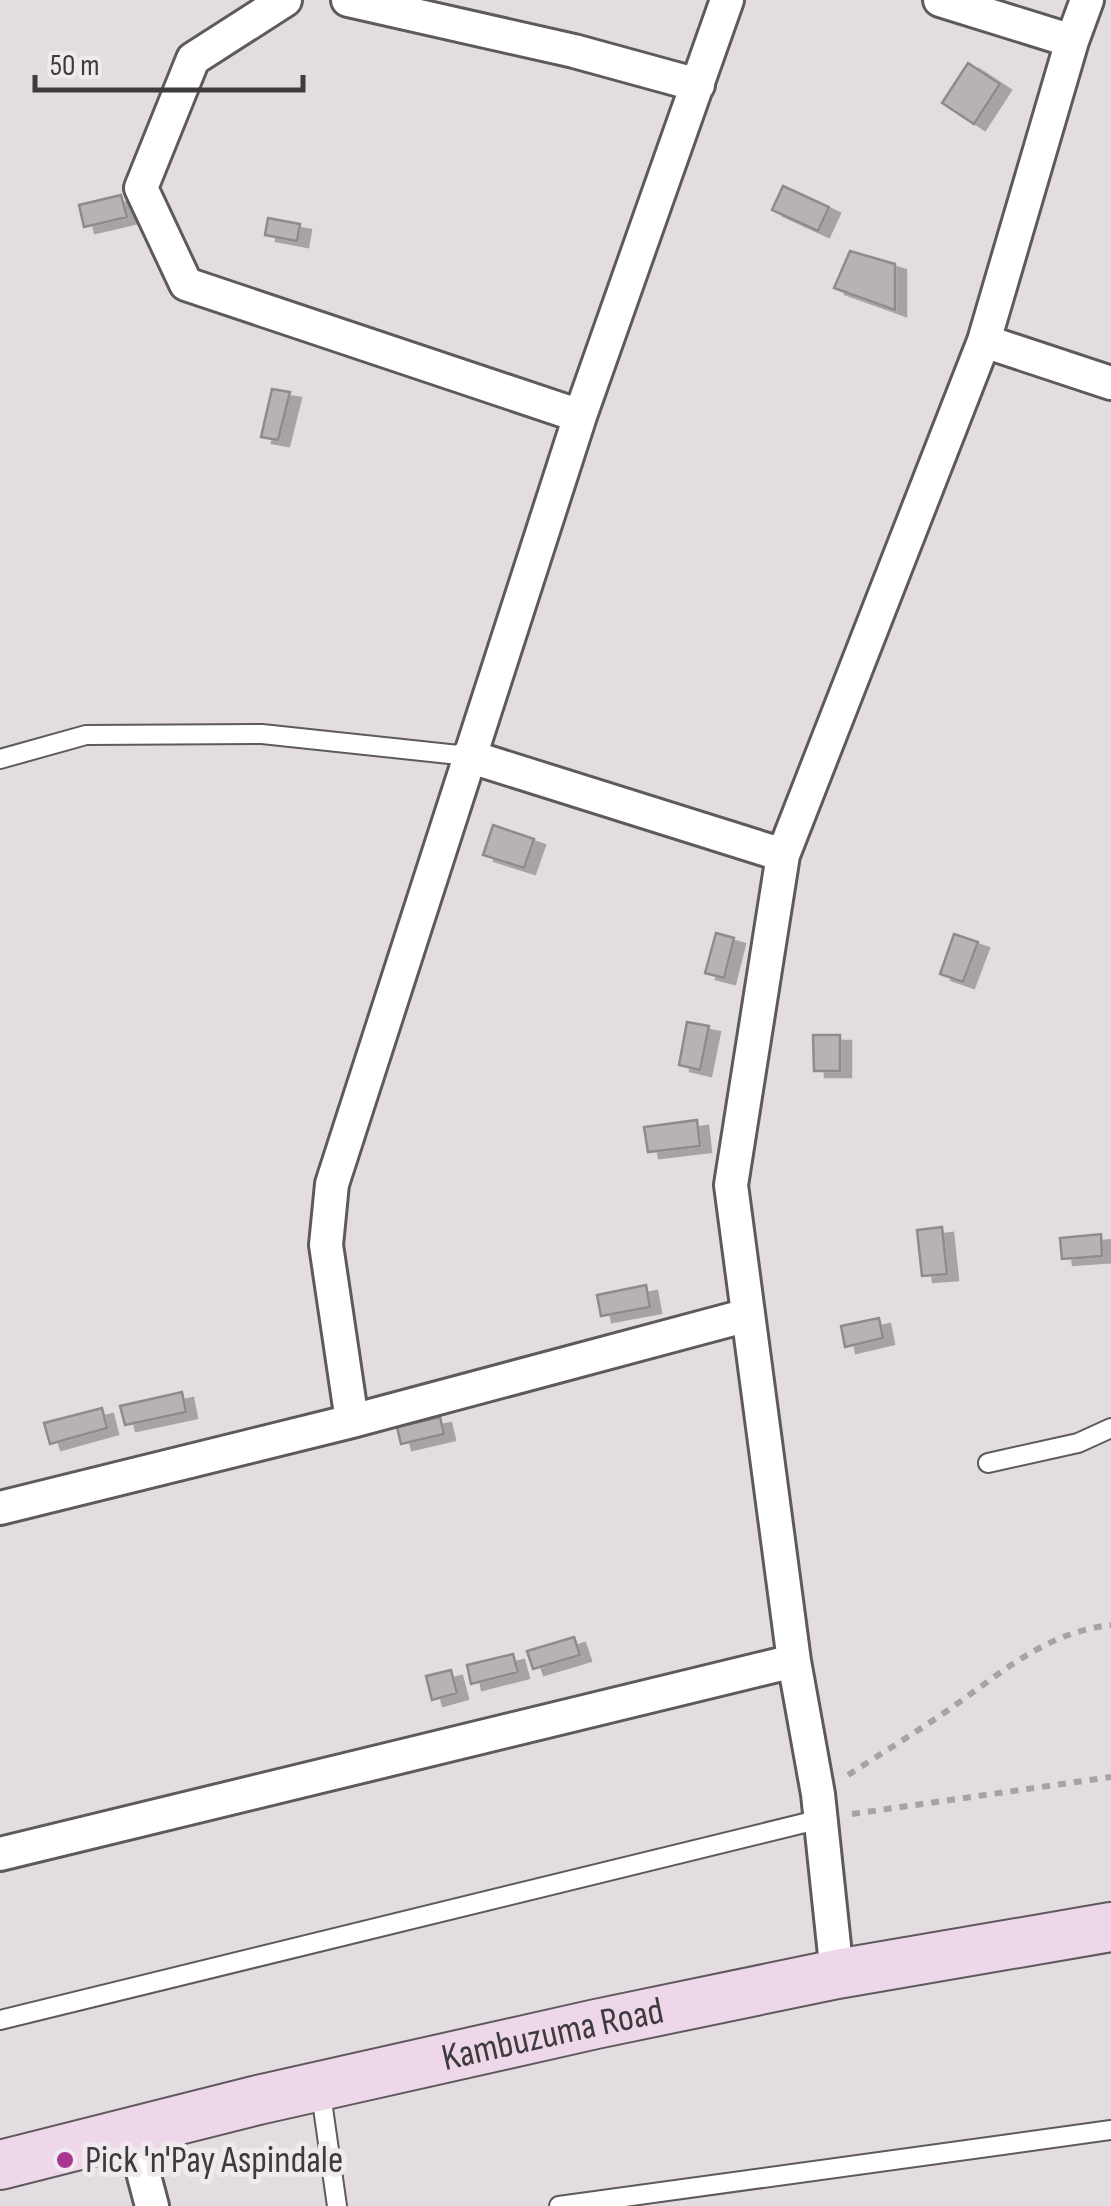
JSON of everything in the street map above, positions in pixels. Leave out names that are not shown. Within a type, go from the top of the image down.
[{"type":"main road","name":"Kambuzuma Road","points":[[0,2166],[320,2086],[837,1974],[1111,1928]]},
{"type":"street","points":[[284,0],[193,59],[140,188],[186,284],[580,416]]},
{"type":"street","points":[[348,0],[574,51],[698,85]]},
{"type":"street","points":[[352,1421],[326,1245],[328,1208],[337,1170],[580,416],[727,0]]},
{"type":"street","points":[[940,0],[1072,41]]},
{"type":"street","points":[[837,1974],[819,1807],[794,1661],[731,1185],[783,855],[984,341],[1087,0]]},
{"type":"street","points":[[984,341],[1111,383]]},
{"type":"street","points":[[468,756],[783,855]]},
{"type":"street","points":[[0,1508],[352,1421],[748,1314]]},
{"type":"street","points":[[0,1854],[794,1661]]},
{"type":"street","points":[[133,2134],[152,2206]]},
{"type":"lane","points":[[0,759],[86,735],[262,734],[468,756]]},
{"type":"lane","points":[[988,1463],[1078,1443],[1111,1428]]},
{"type":"lane","points":[[0,2020],[819,1807]]},
{"type":"lane","points":[[320,2086],[337,2206]]},
{"type":"lane","points":[[559,2206],[1111,2130]]},
{"type":"path","points":[[819,1807],[1000,1669],[1044,1644],[1111,1625]]},
{"type":"path","points":[[819,1807],[1111,1778]]},
{"type":"building","points":[[968,63],[1000,84],[974,124],[942,103]]},
{"type":"building","points":[[783,186],[829,207],[818,231],[772,210]]},
{"type":"building","points":[[121,195],[127,217],[84,227],[79,205]]},
{"type":"building","points":[[268,218],[300,224],[297,241],[265,235]]},
{"type":"building","points":[[850,251],[895,264],[895,310],[834,288]]},
{"type":"building","points":[[272,389],[290,392],[278,440],[261,437]]},
{"type":"building","points":[[493,825],[534,839],[524,868],[483,855]]},
{"type":"building","points":[[716,933],[734,938],[724,978],[705,973]]},
{"type":"building","points":[[954,934],[978,942],[963,982],[940,974]]},
{"type":"building","points":[[687,1022],[709,1026],[700,1070],[679,1065]]},
{"type":"building","points":[[813,1035],[840,1035],[840,1071],[814,1071]]},
{"type":"building","points":[[697,1120],[700,1146],[648,1152],[644,1127]]},
{"type":"building","points":[[942,1227],[947,1274],[922,1276],[917,1230]]},
{"type":"building","points":[[1101,1234],[1102,1256],[1062,1259],[1060,1238]]},
{"type":"building","points":[[646,1285],[650,1307],[601,1316],[597,1295]]},
{"type":"building","points":[[879,1318],[883,1338],[845,1347],[841,1326]]},
{"type":"building","points":[[182,1392],[186,1412],[125,1425],[120,1406]]},
{"type":"building","points":[[102,1408],[107,1428],[50,1444],[44,1423]]},
{"type":"building","points":[[440,1417],[444,1434],[401,1444],[397,1427]]},
{"type":"building","points":[[574,1637],[580,1655],[533,1669],[527,1651]]},
{"type":"building","points":[[513,1654],[518,1672],[471,1684],[467,1665]]},
{"type":"building","points":[[451,1670],[457,1693],[432,1700],[426,1676]]},
{"type":"place","name":"Pick 'n'Pay Aspindale","points":[[65,2160]]}]
